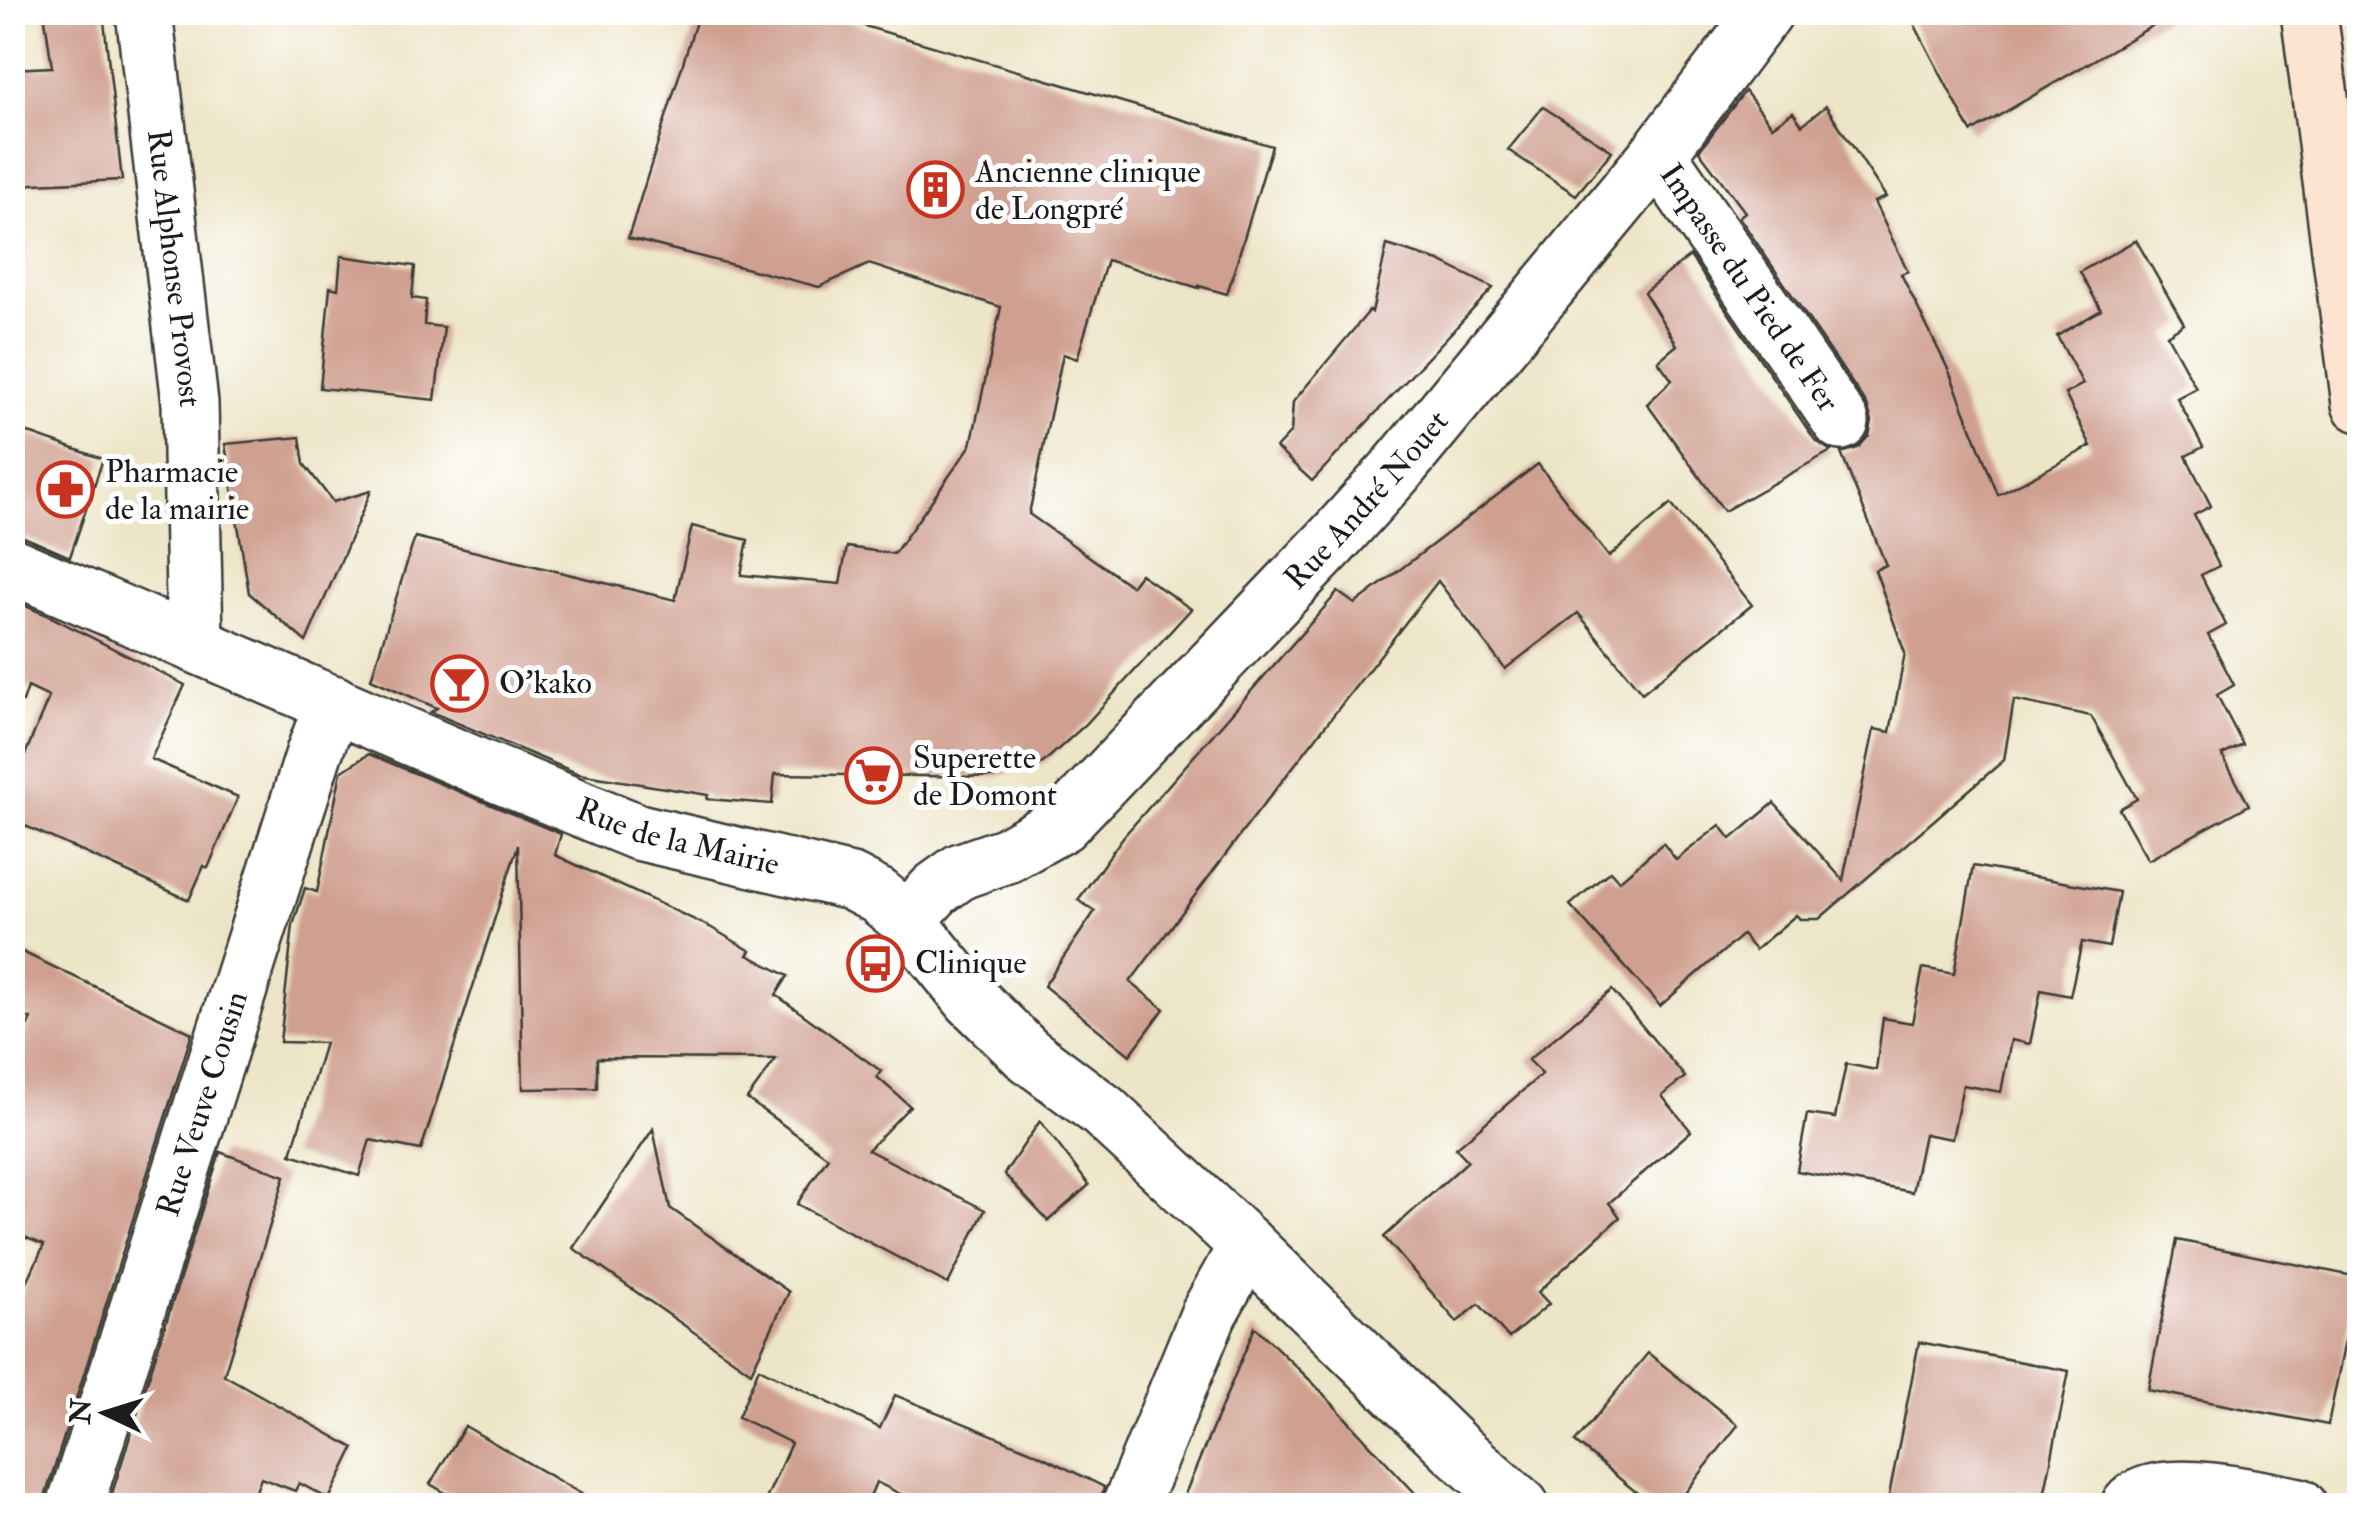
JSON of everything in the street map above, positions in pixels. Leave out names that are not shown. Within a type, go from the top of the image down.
[{"type":"main road","points":[[2309,12],[2349,241],[2360,404]]},
{"type":"street","name":"Rue Alphonse Provost","points":[[144,12],[190,403],[195,644]]},
{"type":"street","name":"Rue André Nouet","points":[[907,920],[936,889],[961,871],[1007,855],[1062,824],[1330,542],[1398,468],[1658,154],[1765,12]]},
{"type":"street","name":"Impasse du Pied de Fer","points":[[1658,154],[1841,422]]},
{"type":"street","name":"Rue de la Mairie","points":[[12,566],[638,832],[851,882],[878,896],[907,920],[972,1000],[1028,1054],[1102,1111],[1456,1449],[1521,1506]]},
{"type":"street","name":"Rue Veuve Cousin","points":[[75,1506],[333,703]]},
{"type":"street","points":[[1130,1506],[1209,1312],[1247,1246]]},
{"type":"street","points":[[2129,1506],[2136,1496],[2176,1487],[2299,1506]]},
{"type":"building","points":[[44,12],[103,12],[122,180],[12,185],[12,69],[52,67]]},
{"type":"building","points":[[699,12],[817,12],[1272,146],[1227,294],[1107,260],[1077,359],[1063,354],[1029,514],[1131,586],[1140,574],[1191,609],[1086,724],[1043,763],[995,777],[775,774],[772,804],[707,799],[708,795],[579,774],[431,712],[437,708],[371,679],[415,537],[675,600],[692,526],[748,540],[741,575],[840,584],[847,547],[894,554],[971,445],[1001,307],[869,264],[819,287],[628,238]]},
{"type":"building","points":[[1908,12],[2176,12],[1971,132]]},
{"type":"building","points":[[1745,91],[1772,126],[1793,112],[1802,125],[1826,106],[1886,197],[1874,202],[1908,271],[1901,274],[1949,371],[1998,495],[2091,446],[2065,394],[2083,384],[2057,336],[2101,310],[2080,272],[2136,240],[2184,324],[2167,335],[2196,388],[2177,398],[2203,447],[2186,456],[2211,506],[2194,515],[2219,566],[2201,575],[2226,625],[2208,635],[2234,685],[2217,695],[2243,745],[2222,755],[2249,805],[2148,860],[2119,809],[2137,799],[2091,716],[2014,700],[2004,760],[1819,919],[1800,919],[1796,915],[1755,950],[1742,935],[1660,1006],[1570,905],[1610,871],[1619,881],[1663,843],[1676,860],[1720,825],[1731,839],[1774,803],[1843,880],[1874,729],[1890,732],[1905,653],[1875,570],[1886,565],[1841,453],[1858,448],[1869,436],[1872,421],[1867,405],[1739,217],[1745,212],[1699,151]]},
{"type":"building","points":[[1543,107],[1612,151],[1576,195],[1508,150]]},
{"type":"building","points":[[1387,245],[1439,261],[1493,288],[1312,481],[1276,448],[1291,432],[1293,402],[1372,312]]},
{"type":"building","points":[[341,256],[415,266],[412,298],[426,300],[424,325],[444,327],[435,400],[320,388],[330,287],[338,289]]},
{"type":"building","points":[[1690,256],[1815,440],[1831,451],[1724,511],[1647,404],[1672,380],[1658,361],[1677,345],[1644,292]]},
{"type":"building","points":[[12,427],[103,459],[70,557],[12,535]]},
{"type":"building","points":[[300,437],[304,464],[333,502],[371,491],[306,642],[249,593],[225,444]]},
{"type":"building","points":[[1538,464],[1609,557],[1671,504],[1752,605],[1642,693],[1578,613],[1505,669],[1438,581],[1130,982],[1164,1009],[1130,1055],[1044,986],[1095,911],[1078,900],[1123,837],[1338,592],[1355,604]]},
{"type":"building","points":[[12,600],[185,685],[151,759],[238,797],[208,868],[204,866],[189,900],[12,820],[12,786],[49,697],[28,687],[23,702],[12,701]]},
{"type":"building","points":[[369,754],[561,834],[555,855],[710,927],[751,951],[748,955],[788,976],[776,995],[881,1071],[877,1077],[910,1106],[868,1150],[985,1210],[948,1284],[797,1204],[828,1157],[747,1099],[776,1059],[597,1058],[597,1088],[523,1089],[518,845],[421,1150],[370,1140],[359,1176],[291,1154],[325,1043],[280,1042],[293,925],[305,888],[317,892],[341,772]]},
{"type":"building","points":[[1973,866],[2119,892],[2109,947],[2082,942],[2070,996],[2041,990],[2030,1044],[2011,1040],[2001,1092],[1963,1085],[1952,1139],[1924,1134],[1912,1192],[1797,1171],[1807,1114],[1835,1118],[1846,1064],[1876,1070],[1883,1018],[1912,1023],[1923,968],[1954,974]]},
{"type":"building","points":[[12,947],[192,1033],[45,1506],[12,1506],[12,1315],[44,1245],[12,1232],[12,1058],[31,1019],[12,1010]]},
{"type":"building","points":[[1612,990],[1685,1077],[1662,1096],[1691,1131],[1609,1203],[1620,1217],[1538,1292],[1549,1304],[1509,1338],[1479,1304],[1457,1322],[1384,1237],[1468,1161],[1456,1148],[1542,1074],[1528,1060]]},
{"type":"building","points":[[1040,1121],[1089,1185],[1048,1221],[1004,1174]]},
{"type":"building","points":[[653,1129],[670,1208],[789,1292],[751,1372],[573,1248]]},
{"type":"building","points":[[220,1152],[285,1176],[224,1375],[354,1448],[329,1499],[299,1483],[295,1491],[261,1478],[252,1501],[218,1492],[214,1506],[108,1506]]},
{"type":"building","points":[[2177,1240],[2358,1277],[2328,1425],[2148,1390]]},
{"type":"building","points":[[1255,1327],[1313,1383],[1427,1506],[1180,1506]]},
{"type":"building","points":[[1919,1342],[2069,1371],[2042,1506],[1887,1506]]},
{"type":"building","points":[[1648,1353],[1738,1425],[1675,1506],[1653,1506],[1575,1442]]},
{"type":"building","points":[[759,1368],[880,1428],[895,1395],[1029,1450],[1104,1487],[1100,1506],[925,1506],[876,1482],[866,1506],[763,1506],[791,1443],[738,1417]]},
{"type":"building","points":[[465,1426],[602,1506],[468,1506],[430,1484]]},
{"type":"place","name":"Ancienne clinique de Longpré","points":[[936,190]]},
{"type":"place","name":"Pharmacie de la mairie","points":[[66,490]]},
{"type":"place","name":"O'kako","points":[[460,683]]},
{"type":"place","name":"Superette de Domont","points":[[874,776]]},
{"type":"place","name":"Clinique","points":[[876,963]]}]
